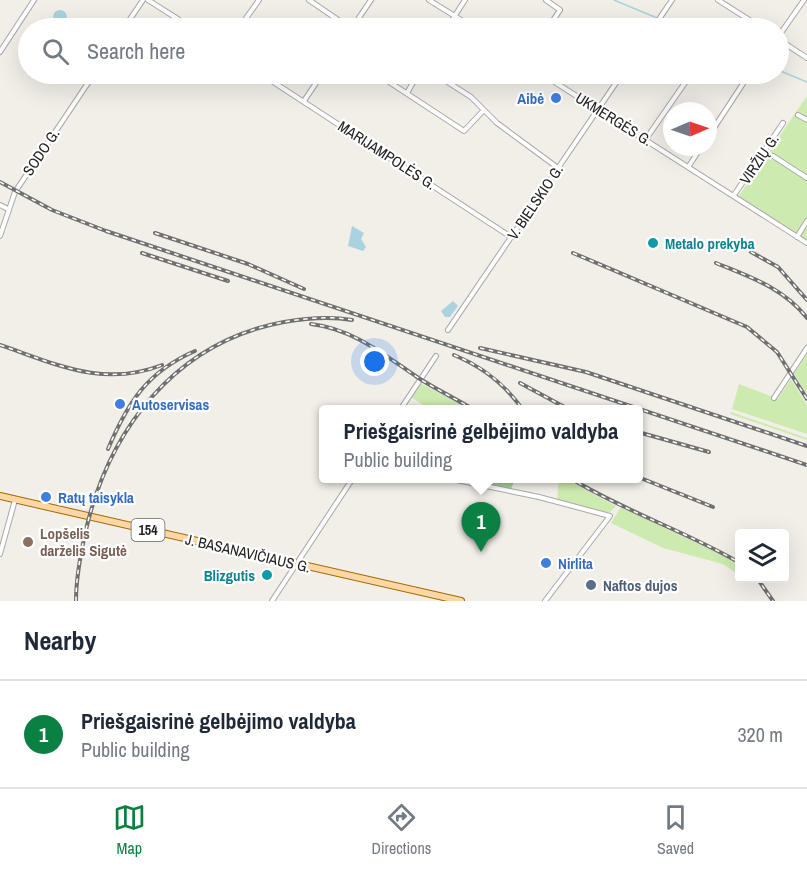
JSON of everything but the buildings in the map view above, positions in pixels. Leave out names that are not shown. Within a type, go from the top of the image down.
[{"type":"main road","name":"J. BASANAVIČIAUS G.","points":[[0,496],[296,563],[430,598],[461,601]]},
{"type":"street","points":[[22,18],[34,0]]},
{"type":"street","points":[[131,18],[143,0]]},
{"type":"street","points":[[148,0],[176,18]]},
{"type":"street","points":[[246,18],[259,0]]},
{"type":"street","points":[[309,0],[336,18]]},
{"type":"street","points":[[358,18],[371,0]]},
{"type":"street","points":[[429,0],[458,18]]},
{"type":"street","points":[[455,16],[465,0]]},
{"type":"street","points":[[546,0],[560,10],[555,18]]},
{"type":"street","points":[[660,18],[672,0]]},
{"type":"street","points":[[718,0],[746,18]]},
{"type":"street","points":[[789,22],[804,0]]},
{"type":"street","points":[[0,52],[18,24]]},
{"type":"street","points":[[789,46],[807,58]]},
{"type":"street","name":"SODO G.","points":[[0,236],[9,209],[27,173],[87,84]]},
{"type":"street","name":"MARIJAMPOLĖS G.","points":[[277,84],[512,237]]},
{"type":"street","points":[[304,101],[315,84]]},
{"type":"street","points":[[393,84],[464,131],[483,111]]},
{"type":"street","points":[[407,93],[412,84]]},
{"type":"street","points":[[451,84],[471,97],[483,111],[558,168]]},
{"type":"street","name":"UKMERGĖS G.","points":[[559,84],[807,243]]},
{"type":"street","name":"V. BIELSKIO G.","points":[[448,330],[615,84]]},
{"type":"street","points":[[646,139],[684,84]]},
{"type":"street","points":[[717,123],[743,84]]},
{"type":"street","points":[[798,115],[807,120]]},
{"type":"street","name":"VIRŽIŲ G.","points":[[734,195],[783,123]]},
{"type":"street","points":[[689,166],[695,156]]},
{"type":"street","points":[[773,156],[807,178]]},
{"type":"street","points":[[0,204],[9,209]]},
{"type":"street","points":[[798,237],[807,221]]},
{"type":"street","points":[[774,398],[807,348]]},
{"type":"street","points":[[403,405],[436,356]]},
{"type":"street","points":[[272,601],[350,483]]},
{"type":"street","points":[[471,483],[539,497],[610,516],[545,601]]},
{"type":"street","points":[[0,554],[15,500]]},
{"type":"green space","points":[[807,96],[807,243],[738,197]]},
{"type":"green space","points":[[807,354],[807,394],[794,374]]},
{"type":"green space","points":[[791,379],[807,405],[807,434],[732,409],[739,384],[778,399]]},
{"type":"green space","points":[[418,382],[461,405],[424,405],[409,396]]},
{"type":"green space","points":[[731,412],[807,438],[807,440],[730,414]]},
{"type":"green space","points":[[467,483],[513,483],[511,489],[507,491]]},
{"type":"green space","points":[[559,483],[573,483],[616,506],[608,514],[557,500]]},
{"type":"green space","points":[[621,507],[728,558],[735,563],[735,572],[723,564],[663,548],[611,523]]},
{"type":"water","points":[[60,10],[66,14],[67,18],[53,17],[55,12]]},
{"type":"water","points":[[352,226],[364,233],[361,239],[366,247],[363,251],[348,246]]},
{"type":"water","points":[[453,301],[458,306],[450,317],[445,317],[441,311]]},
{"type":"waterway","points":[[614,0],[657,18]]},
{"type":"waterway","points":[[789,75],[807,82]]},
{"type":"railway","points":[[0,182],[52,210],[106,231],[627,405]]},
{"type":"railway","points":[[155,233],[248,264],[304,289]]},
{"type":"railway","points":[[751,252],[778,267],[807,300]]},
{"type":"railway","points":[[142,253],[228,281]]},
{"type":"railway","points":[[573,253],[747,327],[777,352],[807,399]]},
{"type":"railway","points":[[716,263],[766,284],[788,299],[807,318]]},
{"type":"railway","points":[[76,601],[81,551],[96,496],[110,460],[129,426],[152,396],[179,370],[210,349],[245,333],[301,319],[352,320]]},
{"type":"railway","points":[[311,324],[354,337],[465,405]]},
{"type":"railway","points":[[0,345],[60,366],[100,374],[140,372],[162,365]]},
{"type":"railway","points":[[480,348],[586,372],[807,446]]},
{"type":"railway","points":[[108,449],[123,417],[141,390],[164,369],[195,351]]},
{"type":"railway","points":[[454,355],[493,377],[519,405]]},
{"type":"railway","points":[[520,383],[561,405]]},
{"type":"railway","points":[[643,410],[807,465]]},
{"type":"railway","points":[[643,433],[709,452]]},
{"type":"railway","points":[[643,479],[713,507]]},
{"type":"railway","points":[[579,483],[735,560]]},
{"type":"railway","points":[[760,583],[773,601]]},
{"type":"place","name":"Aibė","points":[[556,98]]},
{"type":"place","name":"Metalo prekyba","points":[[653,243]]},
{"type":"place","name":"Autoservisas","points":[[120,404]]},
{"type":"place","name":"Ratų taisykla","points":[[46,497]]},
{"type":"place","name":"Lopšelis darželis Sigutė","points":[[28,542]]},
{"type":"place","name":"Priešgaisrinė gelbėjimo valdyba","points":[[481,552]]},
{"type":"place","name":"Nirlita","points":[[546,563]]},
{"type":"place","name":"Blizgutis","points":[[267,575]]},
{"type":"place","name":"Naftos dujos","points":[[591,585]]}]
